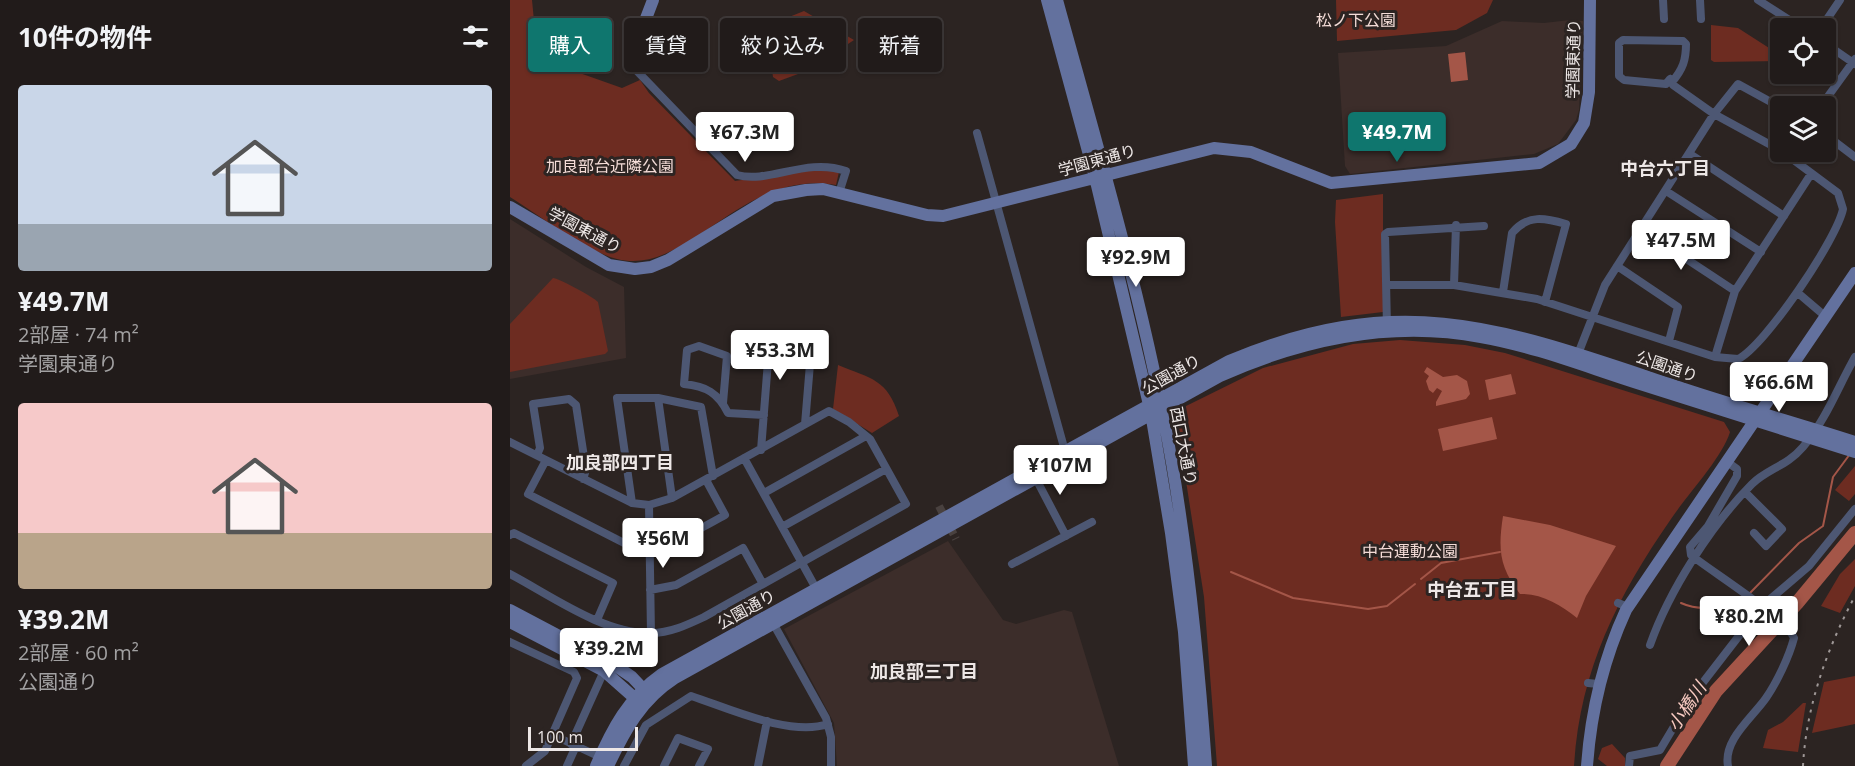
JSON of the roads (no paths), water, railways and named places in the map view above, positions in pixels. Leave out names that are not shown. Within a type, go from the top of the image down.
[{"type":"street","points":[[646,18],[653,0]]},
{"type":"street","name":"西口大通り","points":[[1047,0],[1100,176]]},
{"type":"street","name":"西口大通り","points":[[1057,0],[1155,406],[1188,571],[1206,766]]},
{"type":"street","name":"学園東通り","points":[[510,207],[609,265],[635,268],[651,267],[668,260],[773,196],[806,190],[839,193],[927,215],[943,216],[1214,148],[1251,152],[1331,183],[1539,163],[1571,144],[1584,123],[1589,92],[1590,0]]},
{"type":"street","points":[[1663,0],[1664,19]]},
{"type":"street","points":[[1700,0],[1701,20]]},
{"type":"street","points":[[1758,0],[1787,18]]},
{"type":"street","points":[[1773,9],[1780,0]]},
{"type":"street","points":[[1828,18],[1840,0]]},
{"type":"street","points":[[1623,40],[1683,41],[1686,44],[1686,61],[1672,82],[1670,79],[1666,84],[1624,80],[1619,76],[1619,43],[1623,40]]},
{"type":"street","points":[[1828,96],[1854,62],[1836,50]]},
{"type":"street","points":[[638,72],[737,175],[751,176],[832,166],[846,171],[839,193]]},
{"type":"street","points":[[1670,79],[1673,85],[1714,114],[1770,144]]},
{"type":"street","points":[[1578,354],[1592,316],[1617,266],[1714,114],[1738,84],[1770,102]]},
{"type":"street","points":[[977,133],[1065,451]]},
{"type":"street","points":[[1836,143],[1855,157]]},
{"type":"street","points":[[1690,154],[1784,216]]},
{"type":"street","points":[[1387,285],[1454,285],[1503,292],[1592,316],[1715,357],[1731,360],[1745,356],[1798,293],[1843,209],[1838,193],[1797,162]]},
{"type":"street","points":[[1715,357],[1735,291],[1811,174]]},
{"type":"street","points":[[1666,190],[1761,252]]},
{"type":"street","points":[[1503,292],[1512,233],[1535,217],[1545,218],[1566,224],[1545,302]]},
{"type":"street","points":[[1454,285],[1456,225]]},
{"type":"street","points":[[1387,326],[1385,234],[1456,225],[1484,226]]},
{"type":"street","points":[[1641,229],[1735,291]]},
{"type":"street","points":[[1617,266],[1678,307],[1669,341]]},
{"type":"street","points":[[1587,766],[1593,684],[1608,650],[1623,605],[1726,461],[1855,273]]},
{"type":"street","points":[[1798,293],[1825,316]]},
{"type":"street","name":"公園通り","points":[[1033,474],[1065,451],[1155,406],[1278,351],[1387,326],[1430,321],[1477,327],[1578,354],[1755,418]]},
{"type":"street","name":"公園通り","points":[[1387,326],[1499,340],[1755,418],[1855,442]]},
{"type":"street","points":[[723,403],[727,356],[699,346],[687,350],[684,384],[710,390],[723,403],[728,413],[764,415]]},
{"type":"street","points":[[1650,645],[1656,629],[1696,559],[1727,512],[1762,476],[1782,466],[1802,448],[1823,419],[1855,357]]},
{"type":"street","points":[[761,450],[768,361],[810,364],[805,424]]},
{"type":"street","points":[[546,460],[528,494],[626,544],[650,546],[678,540],[725,515],[710,478],[701,407],[658,398],[617,398],[632,503]]},
{"type":"street","points":[[658,398],[672,498]]},
{"type":"street","points":[[537,455],[540,448],[533,404],[569,399],[576,405],[586,470],[583,479]]},
{"type":"street","name":"西口大通り","points":[[1155,406],[1162,476],[1184,632],[1194,766]]},
{"type":"street","name":"公園通り","points":[[601,763],[612,730],[662,674],[818,593],[1155,406]]},
{"type":"street","points":[[510,441],[632,503],[650,504],[672,498],[829,411],[849,422],[866,436],[906,504],[686,625],[651,633],[630,632],[597,620],[510,574]]},
{"type":"street","name":"公園通り","points":[[1798,429],[1855,452]]},
{"type":"street","points":[[764,493],[866,436]]},
{"type":"street","points":[[744,458],[818,593]]},
{"type":"street","points":[[1726,461],[1737,469],[1737,476],[1708,526],[1690,547],[1691,555],[1764,608],[1788,629],[1794,638],[1767,696],[1732,741],[1727,753],[1728,766]]},
{"type":"street","points":[[782,527],[886,469]]},
{"type":"street","points":[[1033,474],[1066,536]]},
{"type":"street","points":[[1745,492],[1782,529],[1766,546],[1754,534]]},
{"type":"street","points":[[650,504],[651,633]]},
{"type":"street","points":[[1629,766],[1630,756],[1655,753],[1660,750],[1691,698],[1764,608],[1809,566],[1855,510]]},
{"type":"street","points":[[1012,564],[1092,522]]},
{"type":"street","points":[[510,535],[514,533],[613,583],[597,620]]},
{"type":"street","points":[[650,590],[676,585],[743,548],[763,584]]},
{"type":"street","name":"公園通り","points":[[642,696],[773,623],[818,593]]},
{"type":"street","points":[[510,610],[616,666],[642,696]]},
{"type":"street","points":[[510,622],[604,671],[642,696]]},
{"type":"street","points":[[773,623],[828,724],[831,737],[831,766]]},
{"type":"street","points":[[510,642],[575,675],[576,682],[545,751],[526,766]]},
{"type":"street","points":[[567,766],[573,745],[604,671]]},
{"type":"street","points":[[624,766],[646,725],[691,696],[767,721],[805,728],[828,724]]},
{"type":"street","points":[[758,766],[767,721]]},
{"type":"street","points":[[553,735],[601,763]]},
{"type":"street","points":[[664,766],[678,738],[708,749],[699,766]]},
{"type":"waterway","points":[[1749,594],[1799,543],[1823,526],[1833,477],[1850,454]]},
{"type":"waterway","name":"小橋川","points":[[1667,766],[1716,691],[1797,603],[1855,533]]},
{"type":"waterway","points":[[1421,579],[1441,563],[1500,552]]},
{"type":"waterway","points":[[1231,572],[1293,598],[1368,609],[1387,606],[1415,584]]},
{"type":"waterway","points":[[1681,603],[1713,608],[1744,597]]},
{"type":"tunnel","points":[[939,506],[956,539]]},
{"type":"railway","points":[[1803,766],[1813,700],[1835,636],[1855,596]]},
{"type":"district","name":"中台六丁目","points":[[1665,168]]},
{"type":"district","name":"加良部四丁目","points":[[620,462]]},
{"type":"district","name":"中台五丁目","points":[[1472,589]]},
{"type":"district","name":"加良部三丁目","points":[[924,671]]},
{"type":"park label","name":"松ノ下公園","points":[[1356,20]]},
{"type":"park label","name":"加良部台近隣公園","points":[[610,166]]},
{"type":"park label","name":"中台運動公園","points":[[1410,551]]}]
